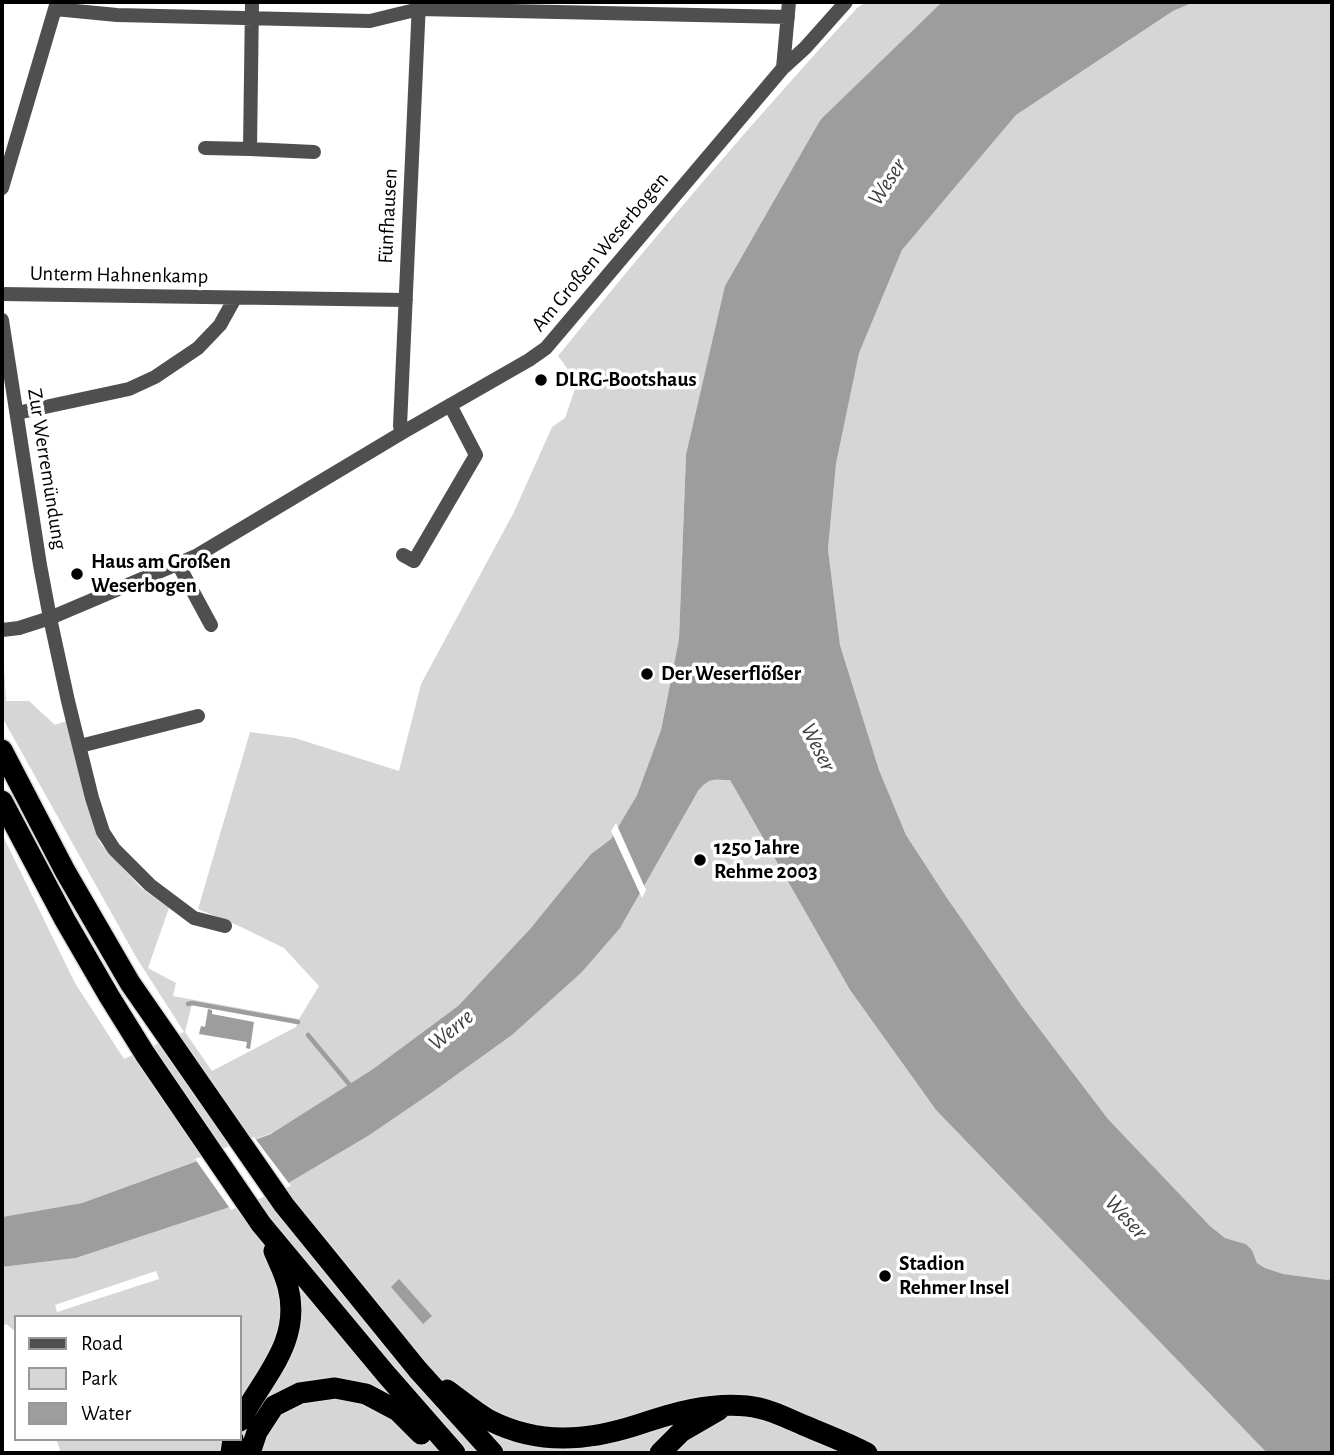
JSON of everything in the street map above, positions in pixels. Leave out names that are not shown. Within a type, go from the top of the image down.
[{"type":"highway","points":[[2,750],[65,871],[130,983],[284,1205],[418,1370],[493,1453]]},
{"type":"highway","points":[[2,801],[65,920],[145,1054],[261,1224],[456,1453]]},
{"type":"highway","points":[[242,1418],[277,1361],[292,1312],[288,1286],[261,1224]]},
{"type":"highway","points":[[418,1370],[491,1420],[530,1436],[571,1439],[625,1429],[701,1407],[747,1406],[766,1409],[867,1453]]},
{"type":"highway","points":[[250,1453],[257,1432],[274,1406],[300,1393],[335,1388],[366,1394],[398,1411],[440,1453]]},
{"type":"highway","points":[[660,1453],[681,1432],[727,1406]]},
{"type":"street","points":[[250,149],[252,2]]},
{"type":"street","name":"Am Großen Weserbogen","points":[[2,630],[19,628],[50,618],[196,556],[546,348],[783,68],[805,48],[846,2]]},
{"type":"street","points":[[2,188],[56,5],[117,15],[370,22],[419,6],[788,9],[783,68]]},
{"type":"street","name":"Fünfhausen","points":[[405,431],[400,426],[419,6]]},
{"type":"street","points":[[205,148],[314,152]]},
{"type":"street","name":"Unterm Hahnenkamp","points":[[2,294],[406,300]]},
{"type":"street","name":"Unterm Hahnenkamp","points":[[17,413],[129,388],[155,377],[198,348],[220,325],[235,298]]},
{"type":"street","name":"Zur Werremündung","points":[[2,320],[50,618],[92,798],[103,832],[114,849],[150,885],[194,918],[225,926]]},
{"type":"street","points":[[403,555],[414,561],[476,455],[450,405]]},
{"type":"street","points":[[178,564],[211,625]]},
{"type":"street","points":[[80,746],[198,716]]},
{"type":"green space","points":[[866,2],[942,2],[821,119],[686,455],[679,639],[661,730],[637,795],[611,839],[591,854],[530,929],[458,1006],[373,1069],[275,1132],[82,1203],[2,1217],[2,834],[75,983],[124,1059],[184,1032],[136,957],[2,717],[2,633],[6,701],[29,701],[55,725],[69,720],[85,800],[100,843],[141,888],[169,908],[148,968],[176,983],[173,996],[299,1019],[319,986],[284,948],[198,909],[250,732],[295,738],[399,771],[421,684],[514,512],[552,427],[565,418],[575,381],[558,356],[705,179],[857,8]],"holes":[[[192,1004],[297,1024],[296,1027],[212,1071],[185,1032]]]},
{"type":"green space","points":[[1194,2],[1332,2],[1332,1278],[1328,1280],[1282,1274],[1265,1268],[1257,1263],[1252,1250],[1246,1244],[1225,1238],[1210,1226],[1108,1119],[1022,1006],[945,895],[906,835],[879,770],[840,645],[828,549],[836,464],[859,352],[902,250],[1016,115],[1173,11]]},
{"type":"green space","points":[[730,780],[850,990],[936,1110],[1267,1453],[61,1453],[57,1441],[242,1441],[242,1315],[14,1315],[14,1330],[6,1324],[2,1326],[2,1267],[76,1258],[224,1209],[285,1185],[368,1136],[434,1091],[512,1035],[581,973],[705,782]],"holes":[[[156,1271],[159,1279],[57,1312],[55,1305]]]},
{"type":"water","points":[[942,2],[1194,2],[1173,11],[1016,115],[902,250],[859,353],[836,464],[828,549],[840,645],[879,770],[906,835],[1022,1006],[1108,1119],[1210,1226],[1225,1238],[1246,1244],[1252,1250],[1257,1263],[1283,1274],[1328,1280],[1332,1278],[1332,1453],[1267,1453],[936,1110],[850,990],[730,780],[708,781],[698,791],[620,928],[581,973],[512,1035],[368,1136],[285,1185],[224,1209],[76,1258],[2,1267],[2,1217],[82,1203],[271,1134],[373,1069],[458,1006],[530,929],[591,854],[611,839],[637,795],[661,730],[679,639],[686,455],[725,286],[821,119]]},
{"type":"water","points":[[208,1009],[212,1010],[212,1014],[254,1022],[250,1049],[246,1048],[247,1042],[199,1034],[201,1026],[205,1027]]},
{"type":"water","points":[[399,1279],[432,1316],[423,1324],[391,1287]]},
{"type":"pier","points":[[616,823],[646,890],[642,898],[611,831]]},
{"type":"pier","points":[[254,1137],[291,1186],[231,1210],[195,1159]]},
{"type":"waterway","points":[[188,1004],[298,1022]]},
{"type":"waterway","points":[[308,1035],[349,1084]]},
{"type":"place","name":"DLRG-Bootshaus","points":[[541,380]]},
{"type":"place","name":"Haus am Großen Weserbogen","points":[[77,574]]},
{"type":"place","name":"Der Weserflößer","points":[[647,674]]},
{"type":"place","name":"1250 Jahre Rehme 2003","points":[[700,860]]},
{"type":"place","name":"Stadion Rehmer Insel","points":[[885,1276]]},
{"type":"water label","name":"Weser","points":[[887,182]]},
{"type":"water label","name":"Weser","points":[[818,747]]},
{"type":"water label","name":"Werre","points":[[451,1030]]},
{"type":"water label","name":"Weser","points":[[1126,1217]]}]
